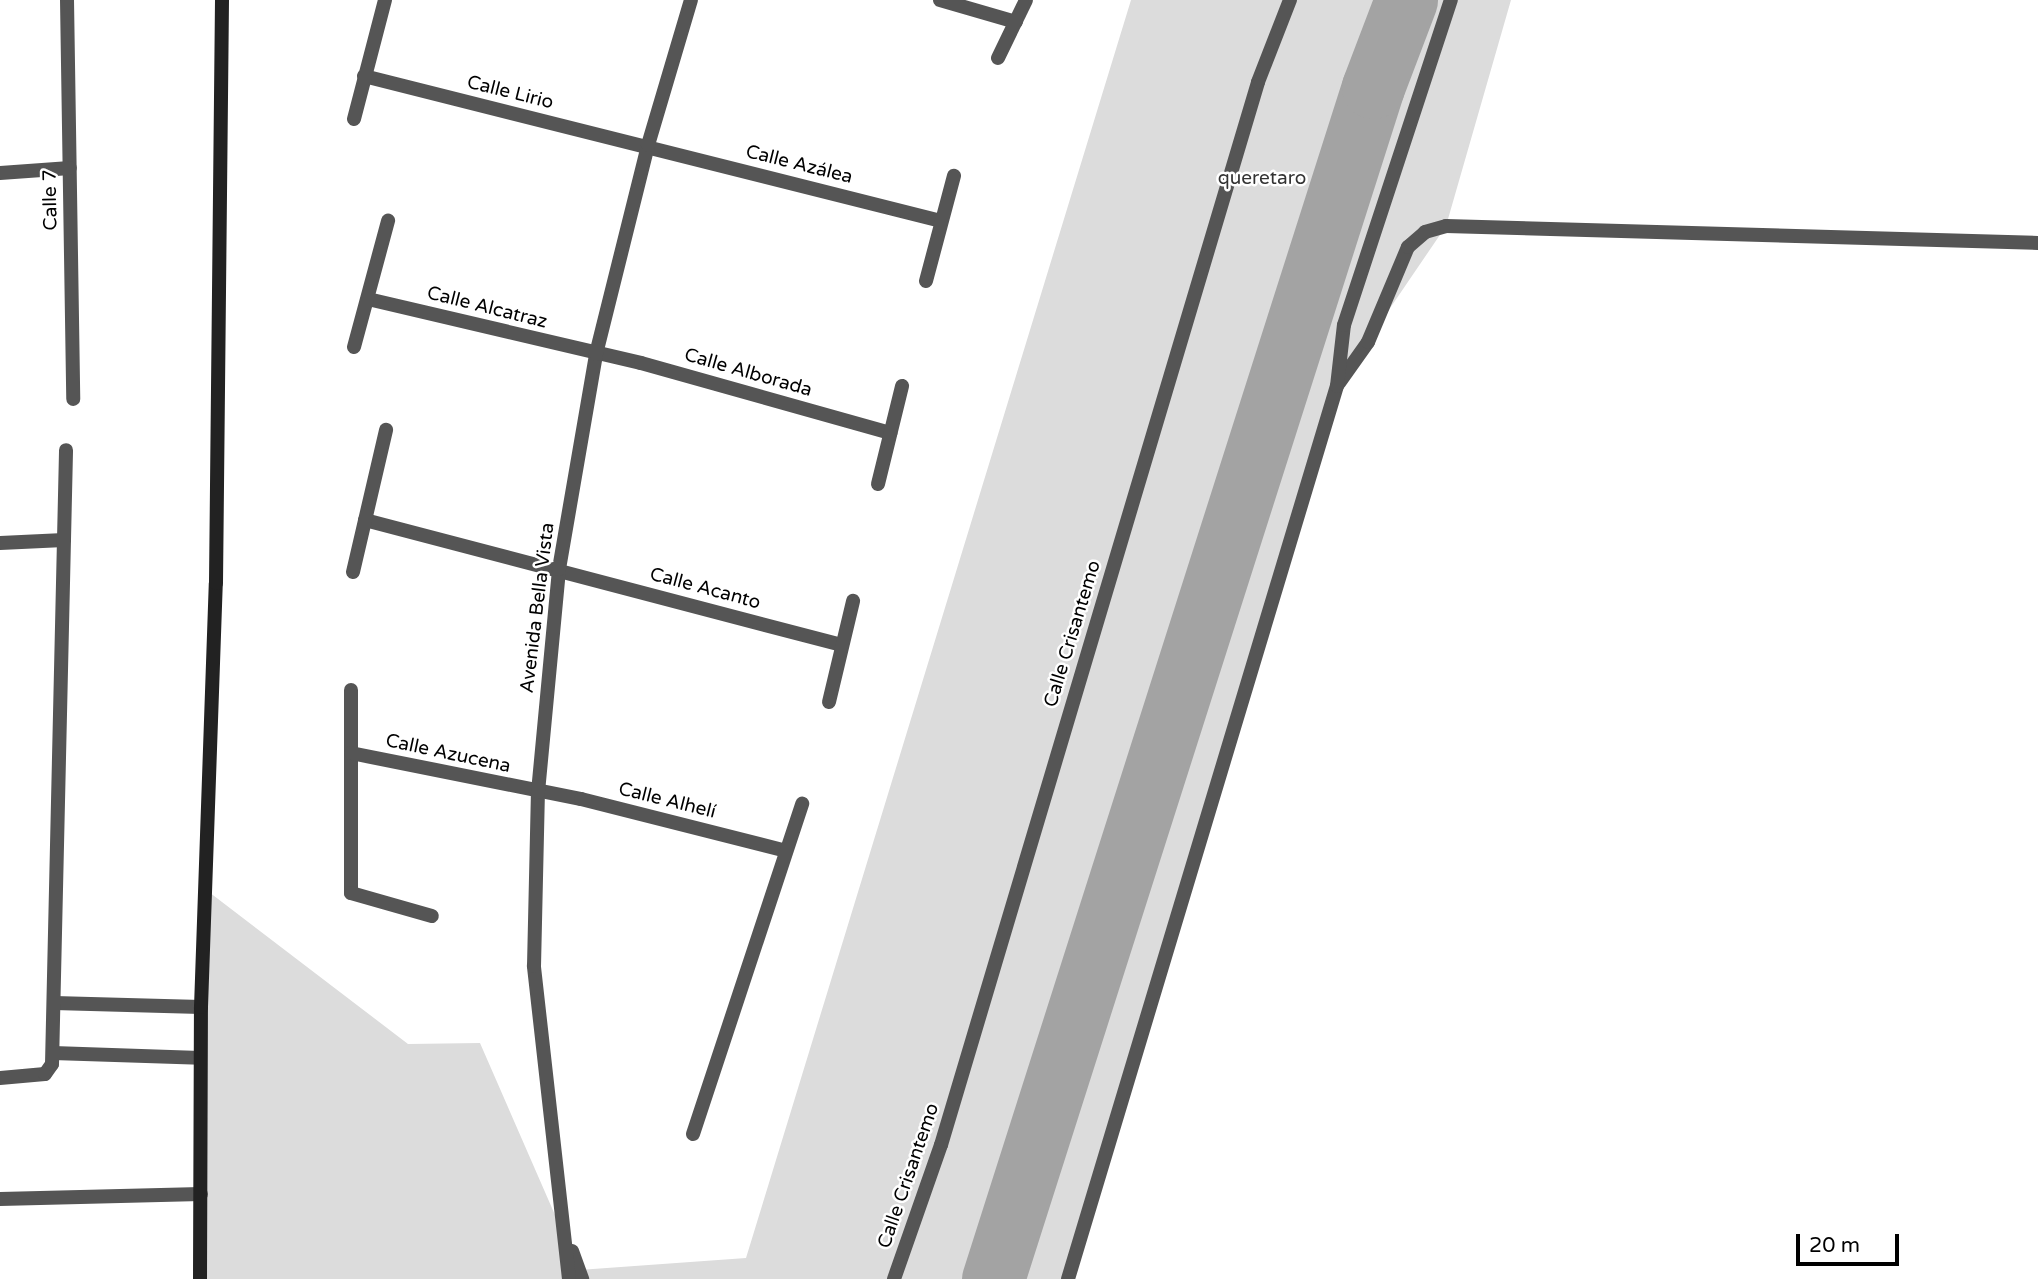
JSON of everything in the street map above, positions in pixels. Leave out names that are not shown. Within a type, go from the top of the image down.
[{"type":"street","name":"Calle 7","points":[[67,0],[73,399]]},
{"type":"street","points":[[200,1279],[201,1007],[216,583],[222,0]]},
{"type":"street","points":[[354,119],[385,0]]},
{"type":"street","name":"Avenida Bella Vista","points":[[569,1279],[567,1233],[534,966],[538,792],[559,569],[596,354],[648,145],[691,0]]},
{"type":"street","points":[[940,0],[1016,22]]},
{"type":"street","points":[[998,58],[1026,0]]},
{"type":"street","name":"Calle Crisantemo","points":[[894,1279],[941,1145],[1258,82],[1290,0]]},
{"type":"street","points":[[1068,1279],[1337,386],[1344,325],[1451,0]]},
{"type":"street","name":"Calle Lirio","points":[[364,76],[648,145]]},
{"type":"street","name":"Calle Azálea","points":[[648,145],[941,221]]},
{"type":"street","points":[[0,173],[70,168]]},
{"type":"street","points":[[926,281],[954,176]]},
{"type":"street","points":[[354,347],[388,221]]},
{"type":"street","points":[[1337,386],[1368,342],[1408,247],[1425,232],[1446,226],[2038,243]]},
{"type":"street","name":"Calle Alcatraz","points":[[368,299],[596,354]]},
{"type":"street","name":"Calle Alborada","points":[[596,354],[890,433]]},
{"type":"street","points":[[878,484],[902,386]]},
{"type":"street","points":[[353,572],[386,430]]},
{"type":"street","points":[[0,1078],[45,1074],[53,1053],[66,450]]},
{"type":"street","name":"Calle Acanto","points":[[365,520],[842,645]]},
{"type":"street","points":[[0,543],[65,541]]},
{"type":"street","points":[[829,702],[853,601]]},
{"type":"street","points":[[351,690],[351,892],[432,916]]},
{"type":"street","name":"Calle Azucena","points":[[351,753],[538,792]]},
{"type":"street","name":"Calle Alhelí","points":[[538,792],[786,851]]},
{"type":"street","points":[[693,1134],[802,804]]},
{"type":"street","points":[[54,1003],[201,1007]]},
{"type":"street","points":[[53,1053],[200,1058]]},
{"type":"street","points":[[0,1199],[201,1194]]},
{"type":"street","name":"Avenida Bella Vista","points":[[567,1233],[582,1279]]},
{"type":"green space","name":"queretaro","points":[[1131,0],[1511,0],[1446,226],[1337,386],[1068,1279],[203,1279],[205,889],[408,1044],[480,1043],[579,1270],[746,1258]]},
{"type":"waterway","points":[[993,1279],[1373,87],[1406,0]]}]
